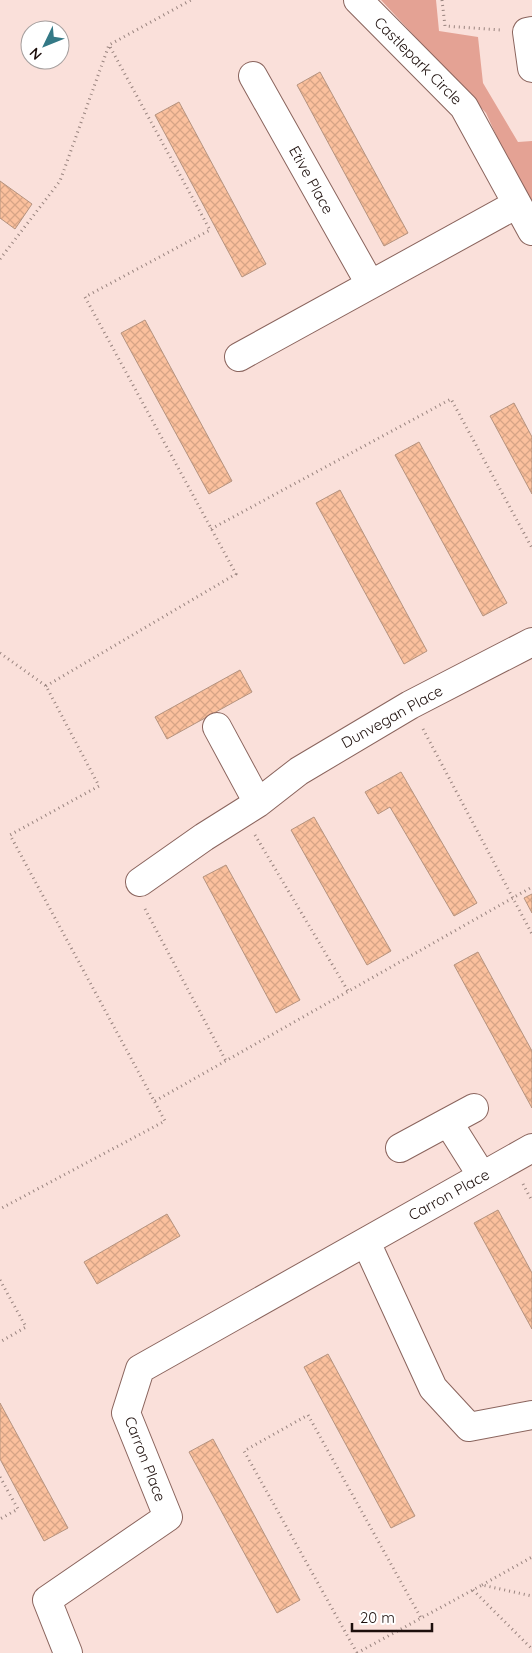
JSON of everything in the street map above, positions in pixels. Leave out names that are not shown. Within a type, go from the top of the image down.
[{"type":"street","name":"Castlepark Circle","points":[[358,0],[464,107],[532,231]]},
{"type":"street","points":[[529,31],[532,68]]},
{"type":"street","name":"Etive Place","points":[[252,76],[370,284]]},
{"type":"street","points":[[239,357],[517,204]]},
{"type":"street","name":"Dunvegan Place","points":[[140,882],[204,837],[250,808],[299,771],[410,705],[532,642]]},
{"type":"street","points":[[217,727],[250,808]]},
{"type":"street","points":[[400,1148],[474,1108]]},
{"type":"street","points":[[448,1122],[482,1176]]},
{"type":"street","name":"Carron Place","points":[[68,1653],[47,1600],[168,1517],[126,1413],[140,1370],[532,1148]]},
{"type":"street","points":[[366,1242],[433,1388],[469,1427],[532,1415]]},
{"type":"path","points":[[0,259],[60,181],[110,44],[191,0]]},
{"type":"path","points":[[442,0],[445,26],[529,31]]},
{"type":"path","points":[[46,686],[236,574],[85,296],[210,230],[110,44]]},
{"type":"path","points":[[211,529],[451,399],[532,548]]},
{"type":"path","points":[[0,653],[46,686],[99,786],[10,835],[165,1120],[0,1209]]},
{"type":"path","points":[[410,705],[532,934]]},
{"type":"path","points":[[250,808],[348,991]]},
{"type":"path","points":[[140,882],[134,889],[226,1061]]},
{"type":"path","points":[[155,1101],[532,887]]},
{"type":"path","points":[[0,1280],[26,1327],[0,1342]]},
{"type":"path","points":[[421,1618],[308,1415],[244,1451],[357,1653],[473,1590],[532,1557]]},
{"type":"path","points":[[0,1477],[18,1508],[0,1519]]},
{"type":"path","points":[[482,1585],[532,1596]]},
{"type":"path","points":[[473,1590],[532,1649]]},
{"type":"shaded area","points":[[381,0],[436,0],[439,31],[478,37],[483,83],[518,142],[532,141],[532,204],[527,203],[486,113]]},
{"type":"building","points":[[320,72],[408,233],[384,246],[297,85]]},
{"type":"building","points":[[179,102],[266,264],[242,277],[155,115]]},
{"type":"building","points":[[0,181],[32,204],[15,229],[0,218]]},
{"type":"building","points":[[145,320],[232,481],[209,494],[121,333]]},
{"type":"building","points":[[514,403],[532,437],[532,494],[490,416]]},
{"type":"building","points":[[419,442],[507,603],[483,616],[395,455]]},
{"type":"building","points":[[340,490],[427,651],[404,664],[316,503]]},
{"type":"building","points":[[240,670],[252,692],[167,739],[155,717]]},
{"type":"building","points":[[401,772],[477,903],[454,916],[390,807],[378,814],[365,792]]},
{"type":"building","points":[[314,817],[391,951],[367,965],[291,830]]},
{"type":"building","points":[[226,865],[300,1000],[276,1013],[203,877]]},
{"type":"building","points":[[532,894],[532,913],[524,898]]},
{"type":"building","points":[[478,952],[532,1051],[532,1108],[454,965]]},
{"type":"building","points":[[498,1210],[532,1273],[532,1329],[474,1223]]},
{"type":"building","points":[[167,1214],[180,1236],[97,1284],[84,1262]]},
{"type":"building","points":[[328,1354],[415,1516],[391,1528],[304,1367]]},
{"type":"building","points":[[0,1403],[68,1528],[44,1541],[0,1459]]},
{"type":"building","points":[[213,1439],[300,1600],[277,1613],[189,1452]]}]
